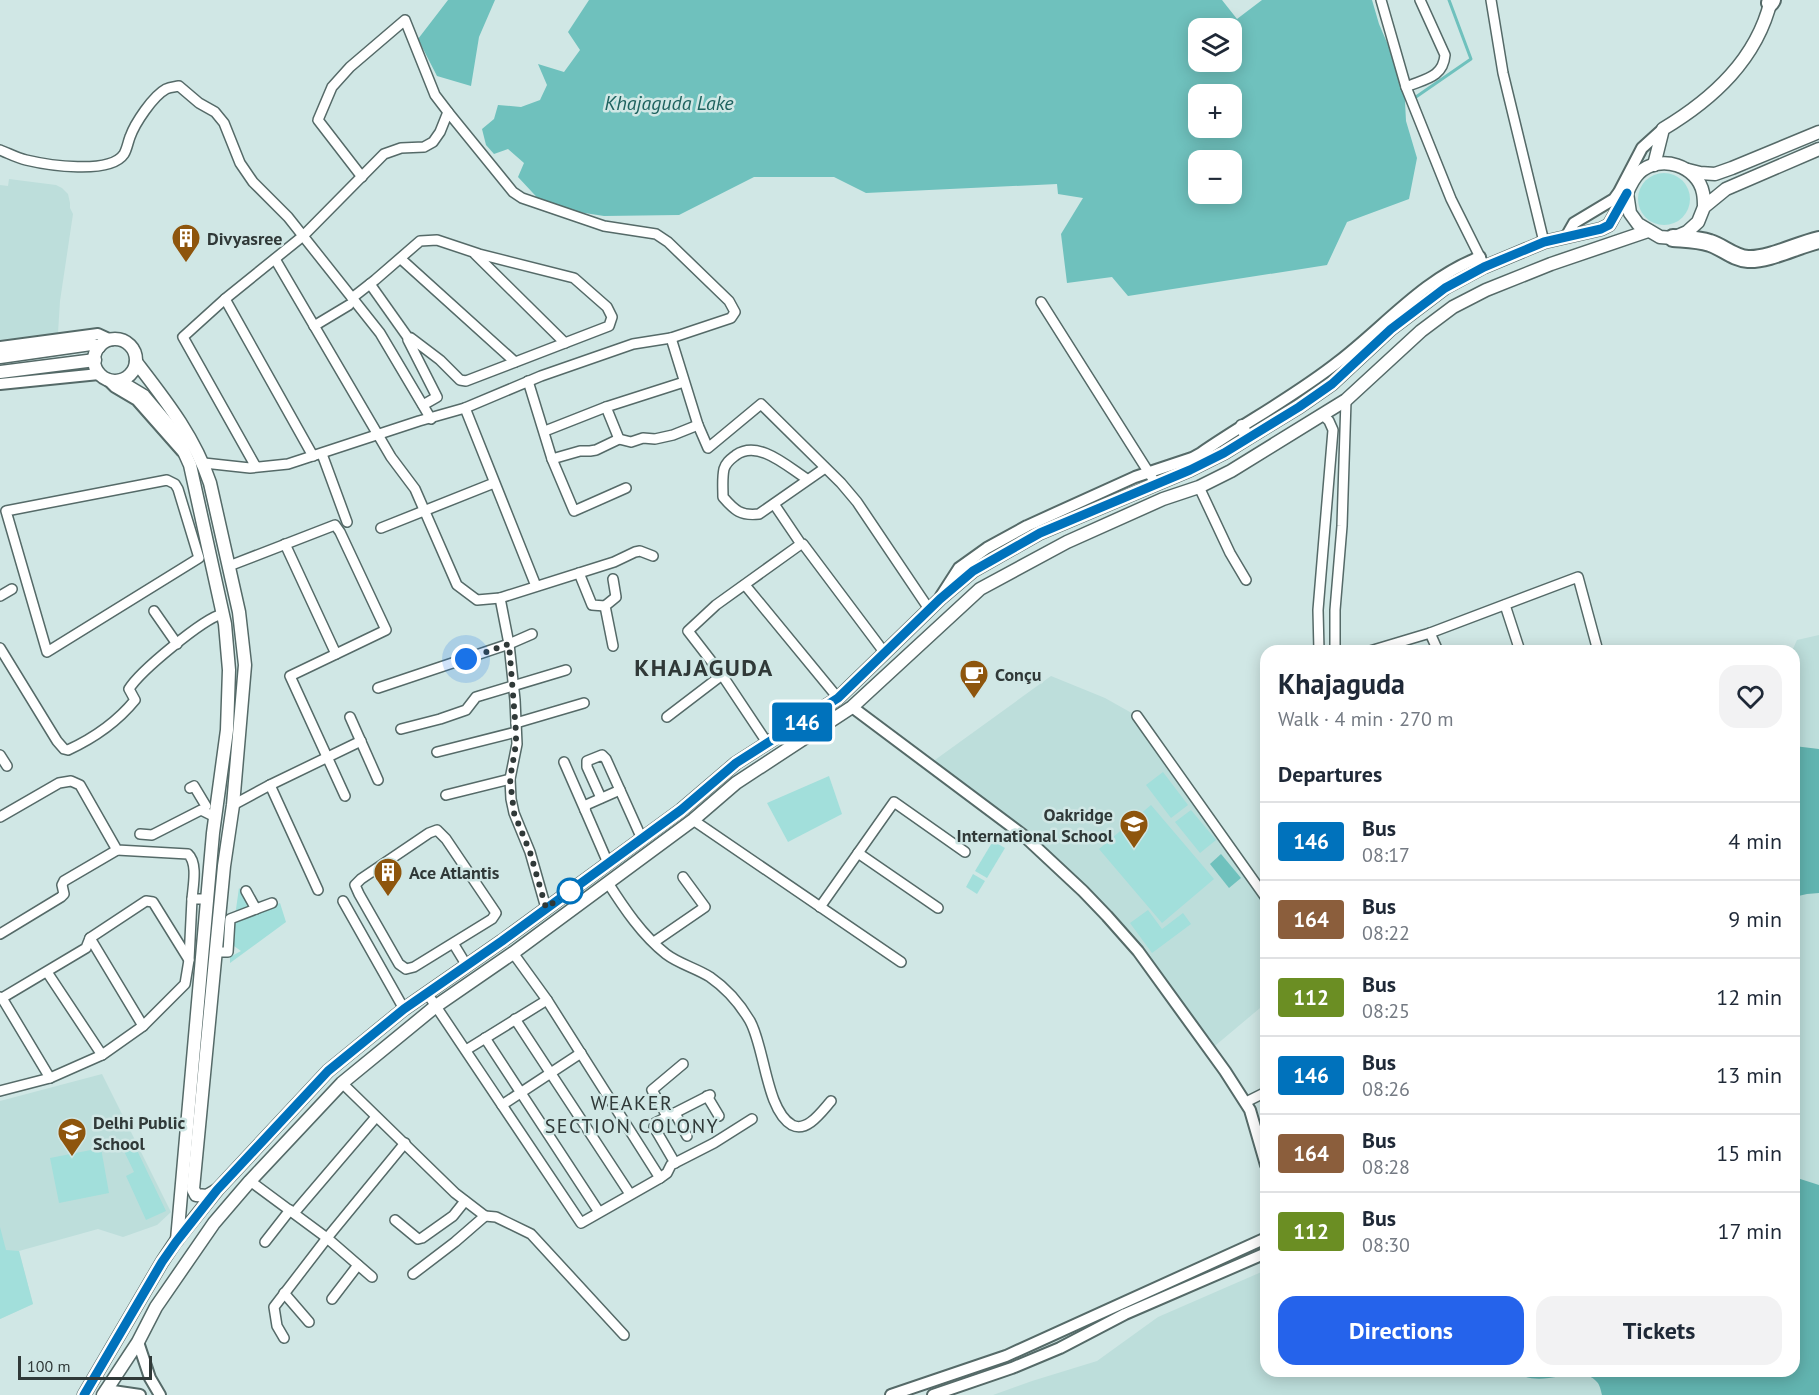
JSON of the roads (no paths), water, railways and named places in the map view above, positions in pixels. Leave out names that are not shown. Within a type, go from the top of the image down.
[{"type":"highway","points":[[1673,238],[1709,242],[1735,256],[1746,259],[1759,259],[1819,240]]},
{"type":"main road","points":[[1654,165],[1663,129],[1689,114],[1739,66],[1760,34],[1771,1]]},
{"type":"main road","points":[[1684,169],[1715,174],[1819,132]]},
{"type":"main road","points":[[1704,207],[1726,189],[1819,149]]},
{"type":"main road","points":[[84,1395],[162,1262],[217,1190],[328,1071],[404,1009],[642,839],[681,810],[736,763],[838,698],[929,609],[973,571],[1032,537],[1195,468],[1299,407],[1332,384],[1416,309],[1482,262],[1544,242],[1601,229],[1609,225],[1627,193],[1639,173],[1654,165],[1676,164],[1696,178],[1703,192],[1704,207],[1698,222],[1687,232],[1673,238],[1660,237],[1638,224],[1630,213],[1627,193]]},
{"type":"main road","points":[[104,1392],[138,1342],[156,1307],[214,1223],[342,1083],[436,1006],[693,820],[736,783],[852,707],[980,589],[1067,542],[1162,499],[1199,487],[1231,471],[1346,400],[1421,331],[1453,307],[1486,290],[1551,264],[1648,231]]},
{"type":"main road","points":[[94,360],[99,347],[111,340],[130,345],[136,356],[131,374],[108,378]]},
{"type":"main road","points":[[0,357],[91,344],[99,347]]},
{"type":"main road","points":[[0,372],[94,360]]},
{"type":"main road","points":[[94,360],[108,378],[144,396],[176,434],[190,465],[225,624],[233,726],[233,805],[224,866],[194,1189],[196,1195],[207,1196],[217,1190]]},
{"type":"main road","points":[[136,362],[185,428],[204,463],[239,612],[245,665],[233,726],[210,809],[207,905],[176,1242]]},
{"type":"main road","points":[[1242,426],[1247,438]]},
{"type":"street","points":[[940,599],[959,568],[987,548],[1028,526],[1135,477],[1192,458],[1312,381],[1339,361],[1408,300],[1439,277],[1482,262],[1451,199],[1406,87],[1381,0]]},
{"type":"street","points":[[1406,87],[1436,75],[1443,69],[1445,55],[1420,0]]},
{"type":"street","points":[[1491,0],[1503,73],[1544,242]]},
{"type":"street","points":[[204,463],[256,467],[288,464],[465,408],[528,381],[633,344],[671,338],[731,318],[735,312],[729,301],[668,242],[656,234],[604,226],[522,198],[513,192],[435,95],[405,20],[350,67],[332,87],[318,120],[362,177]]},
{"type":"street","points":[[0,150],[24,160],[37,162],[75,166],[98,166],[113,162],[124,153],[141,116],[156,98],[168,87],[179,86],[199,103],[215,112],[224,123],[240,163],[253,182],[288,217],[350,302],[380,333],[431,419]]},
{"type":"street","points":[[256,467],[183,338],[225,299],[303,236],[384,154],[401,148],[424,147],[433,142],[448,112]]},
{"type":"street","points":[[1566,237],[1574,223],[1614,198],[1642,148],[1663,129]]},
{"type":"street","points":[[315,326],[350,302],[420,241],[437,240],[473,252],[574,278],[607,307],[612,317],[609,326],[466,381],[460,380],[440,360],[411,338],[409,339]]},
{"type":"street","points":[[473,252],[565,343]]},
{"type":"street","points":[[275,259],[391,457],[415,489],[457,585],[477,600],[500,598],[614,562],[635,552],[640,551],[653,556]]},
{"type":"street","points":[[401,259],[515,362]]},
{"type":"street","points":[[370,284],[409,339],[437,397],[423,405]]},
{"type":"street","points":[[225,299],[318,455],[347,522]]},
{"type":"street","points":[[1041,302],[1156,484]]},
{"type":"street","points":[[0,347],[98,334],[111,340]]},
{"type":"street","points":[[671,338],[698,426],[708,448],[761,404],[841,483],[869,518],[929,609]]},
{"type":"street","points":[[0,384],[108,378]]},
{"type":"street","points":[[528,381],[552,459],[574,511],[626,488]]},
{"type":"street","points":[[545,431],[606,407],[684,382]]},
{"type":"street","points":[[1335,645],[1346,400]]},
{"type":"street","points":[[606,407],[619,439]]},
{"type":"street","points":[[465,408],[536,586]]},
{"type":"street","points":[[1319,645],[1318,610],[1333,430],[1329,421],[1322,414]]},
{"type":"street","points":[[552,459],[580,451],[590,452],[619,439],[631,442],[643,438],[655,439],[698,426]]},
{"type":"street","points":[[807,479],[773,456],[749,451],[740,453],[728,461],[724,467],[723,497],[736,511],[747,515],[759,514],[825,468]]},
{"type":"street","points":[[167,480],[175,484],[178,489],[190,527],[200,558],[47,652],[6,511],[167,480]]},
{"type":"street","points":[[381,528],[494,483]]},
{"type":"street","points":[[1199,487],[1230,553],[1246,580]]},
{"type":"street","points":[[774,504],[801,544],[884,652]]},
{"type":"street","points":[[187,517],[202,518]]},
{"type":"street","points":[[190,527],[202,518]]},
{"type":"street","points":[[229,566],[335,525],[340,532],[386,630],[290,676],[345,796]]},
{"type":"street","points":[[285,544],[336,654]]},
{"type":"street","points":[[768,744],[722,675],[688,631],[716,605],[801,544]]},
{"type":"street","points":[[579,573],[592,605],[605,606],[616,597],[613,579]]},
{"type":"street","points":[[1391,645],[1430,633],[1578,577],[1596,645]]},
{"type":"street","points":[[745,585],[838,698]]},
{"type":"street","points":[[0,596],[12,589]]},
{"type":"street","points":[[500,598],[509,644],[516,727],[516,744],[510,779],[514,813],[530,852],[546,908]]},
{"type":"street","points":[[1505,605],[1518,645]]},
{"type":"street","points":[[605,606],[613,646]]},
{"type":"street","points":[[154,611],[177,644]]},
{"type":"street","points":[[0,648],[57,741],[68,750],[101,732],[122,715],[135,700],[129,689],[135,680],[177,644],[215,616],[222,614]]},
{"type":"street","points":[[1430,633],[1435,645]]},
{"type":"street","points":[[378,688],[509,644],[532,634]]},
{"type":"street","points":[[401,729],[466,710],[476,697],[566,670]]},
{"type":"street","points":[[667,717],[722,675]]},
{"type":"street","points":[[437,752],[584,703]]},
{"type":"street","points":[[852,707],[1023,835],[1083,891],[1138,951],[1225,1071],[1250,1110],[1260,1144]]},
{"type":"street","points":[[1137,716],[1260,890]]},
{"type":"street","points":[[350,717],[378,780]]},
{"type":"street","points":[[233,805],[361,741]]},
{"type":"street","points":[[0,755],[7,766]]},
{"type":"street","points":[[601,798],[587,767],[587,761],[602,755],[606,759],[642,839]]},
{"type":"street","points":[[564,762],[608,863]]},
{"type":"street","points":[[446,795],[510,779]]},
{"type":"street","points":[[0,817],[59,783],[71,781],[80,785],[117,850]]},
{"type":"street","points":[[270,785],[318,890]]},
{"type":"street","points":[[140,834],[152,835],[210,809],[198,790],[194,786],[190,788]]},
{"type":"street","points":[[585,810],[586,805],[620,790]]},
{"type":"street","points":[[820,907],[894,802],[965,852]]},
{"type":"street","points":[[693,820],[901,962]]},
{"type":"street","points":[[437,830],[446,839],[496,913],[492,919],[453,943],[414,967],[406,969],[399,964],[355,885],[429,833],[437,830]]},
{"type":"street","points":[[0,934],[62,897],[64,881],[117,850],[188,854],[192,858],[189,960],[185,984],[143,1026],[102,1055],[50,1078],[1,1090]]},
{"type":"street","points":[[858,853],[938,909]]},
{"type":"street","points":[[654,942],[705,907],[683,877]]},
{"type":"street","points":[[608,883],[620,902],[667,955],[711,977],[737,1002],[758,1040],[774,1102],[785,1119],[793,1126],[808,1125],[831,1101]]},
{"type":"street","points":[[246,891],[256,909]]},
{"type":"street","points":[[192,899],[207,905]]},
{"type":"street","points":[[50,1078],[1,998],[86,948],[90,938],[150,900],[189,960]]},
{"type":"street","points":[[343,901],[404,1009]]},
{"type":"street","points":[[217,952],[228,952],[230,919],[272,903]]},
{"type":"street","points":[[191,912],[207,905]]},
{"type":"street","points":[[90,938],[143,1026]]},
{"type":"street","points":[[453,943],[467,966]]},
{"type":"street","points":[[513,952],[547,1000],[660,1178]]},
{"type":"street","points":[[47,972],[102,1055]]},
{"type":"street","points":[[427,993],[581,1223],[660,1178],[675,1163],[714,1143],[752,1119]]},
{"type":"street","points":[[466,1050],[547,1000]]},
{"type":"street","points":[[515,1019],[630,1194]]},
{"type":"street","points":[[485,1038],[599,1212]]},
{"type":"street","points":[[502,1105],[581,1053]]},
{"type":"street","points":[[683,1064],[652,1090],[687,1136]]},
{"type":"street","points":[[342,1083],[465,1201],[485,1216],[496,1217],[531,1234],[624,1335]]},
{"type":"street","points":[[1246,1102],[1260,1095]]},
{"type":"street","points":[[675,1163],[654,1125],[659,1120],[709,1096],[719,1116]]},
{"type":"street","points":[[265,1242],[376,1117]]},
{"type":"street","points":[[284,1338],[277,1326],[274,1307],[405,1143]]},
{"type":"street","points":[[250,1181],[327,1238],[372,1277]]},
{"type":"street","points":[[395,1220],[418,1239],[422,1238],[453,1216],[465,1201]]},
{"type":"street","points":[[413,1274],[485,1216]]},
{"type":"street","points":[[891,1395],[1006,1356],[1260,1241]]},
{"type":"street","points":[[933,1395],[1051,1352],[1125,1314],[1260,1256]]},
{"type":"street","points":[[332,1299],[358,1265]]},
{"type":"street","points":[[284,1293],[309,1322]]},
{"type":"street","points":[[138,1342],[150,1378],[160,1395]]},
{"type":"street","points":[[104,1392],[139,1395],[150,1378]]},
{"type":"water","points":[[448,0],[495,0],[479,37],[471,86],[437,76],[418,39]]},
{"type":"water","name":"Khajaguda Lake","points":[[589,0],[1222,0],[1236,18],[1188,18],[1188,72],[1242,72],[1242,18],[1238,18],[1262,0],[1372,0],[1379,24],[1404,82],[1406,121],[1417,158],[1409,199],[1347,222],[1327,265],[1128,296],[1112,277],[1067,283],[1061,234],[1083,198],[1058,194],[1057,184],[866,193],[834,177],[754,177],[679,215],[604,216],[546,207],[518,177],[524,163],[508,149],[494,154],[486,145],[482,129],[494,119],[498,105],[521,107],[540,100],[547,85],[538,64],[564,72],[580,50],[568,32]]},
{"type":"water","points":[[1221,854],[1241,878],[1229,888],[1210,864]]},
{"type":"waterway","points":[[1413,99],[1471,59],[1449,0]]},
{"type":"place","name":"Divyasree","points":[[186,264]]},
{"type":"place","name":"Conçu","points":[[974,700]]},
{"type":"place","name":"Oakridge International School","points":[[1134,850]]},
{"type":"place","name":"Ace Atlantis","points":[[388,898]]},
{"type":"place","name":"Delhi Public School","points":[[72,1158]]},
{"type":"district","name":"KHAJAGUDA","points":[[704,667]]},
{"type":"district","name":"WEAKER SECTION COLONY","points":[[632,1114]]}]
